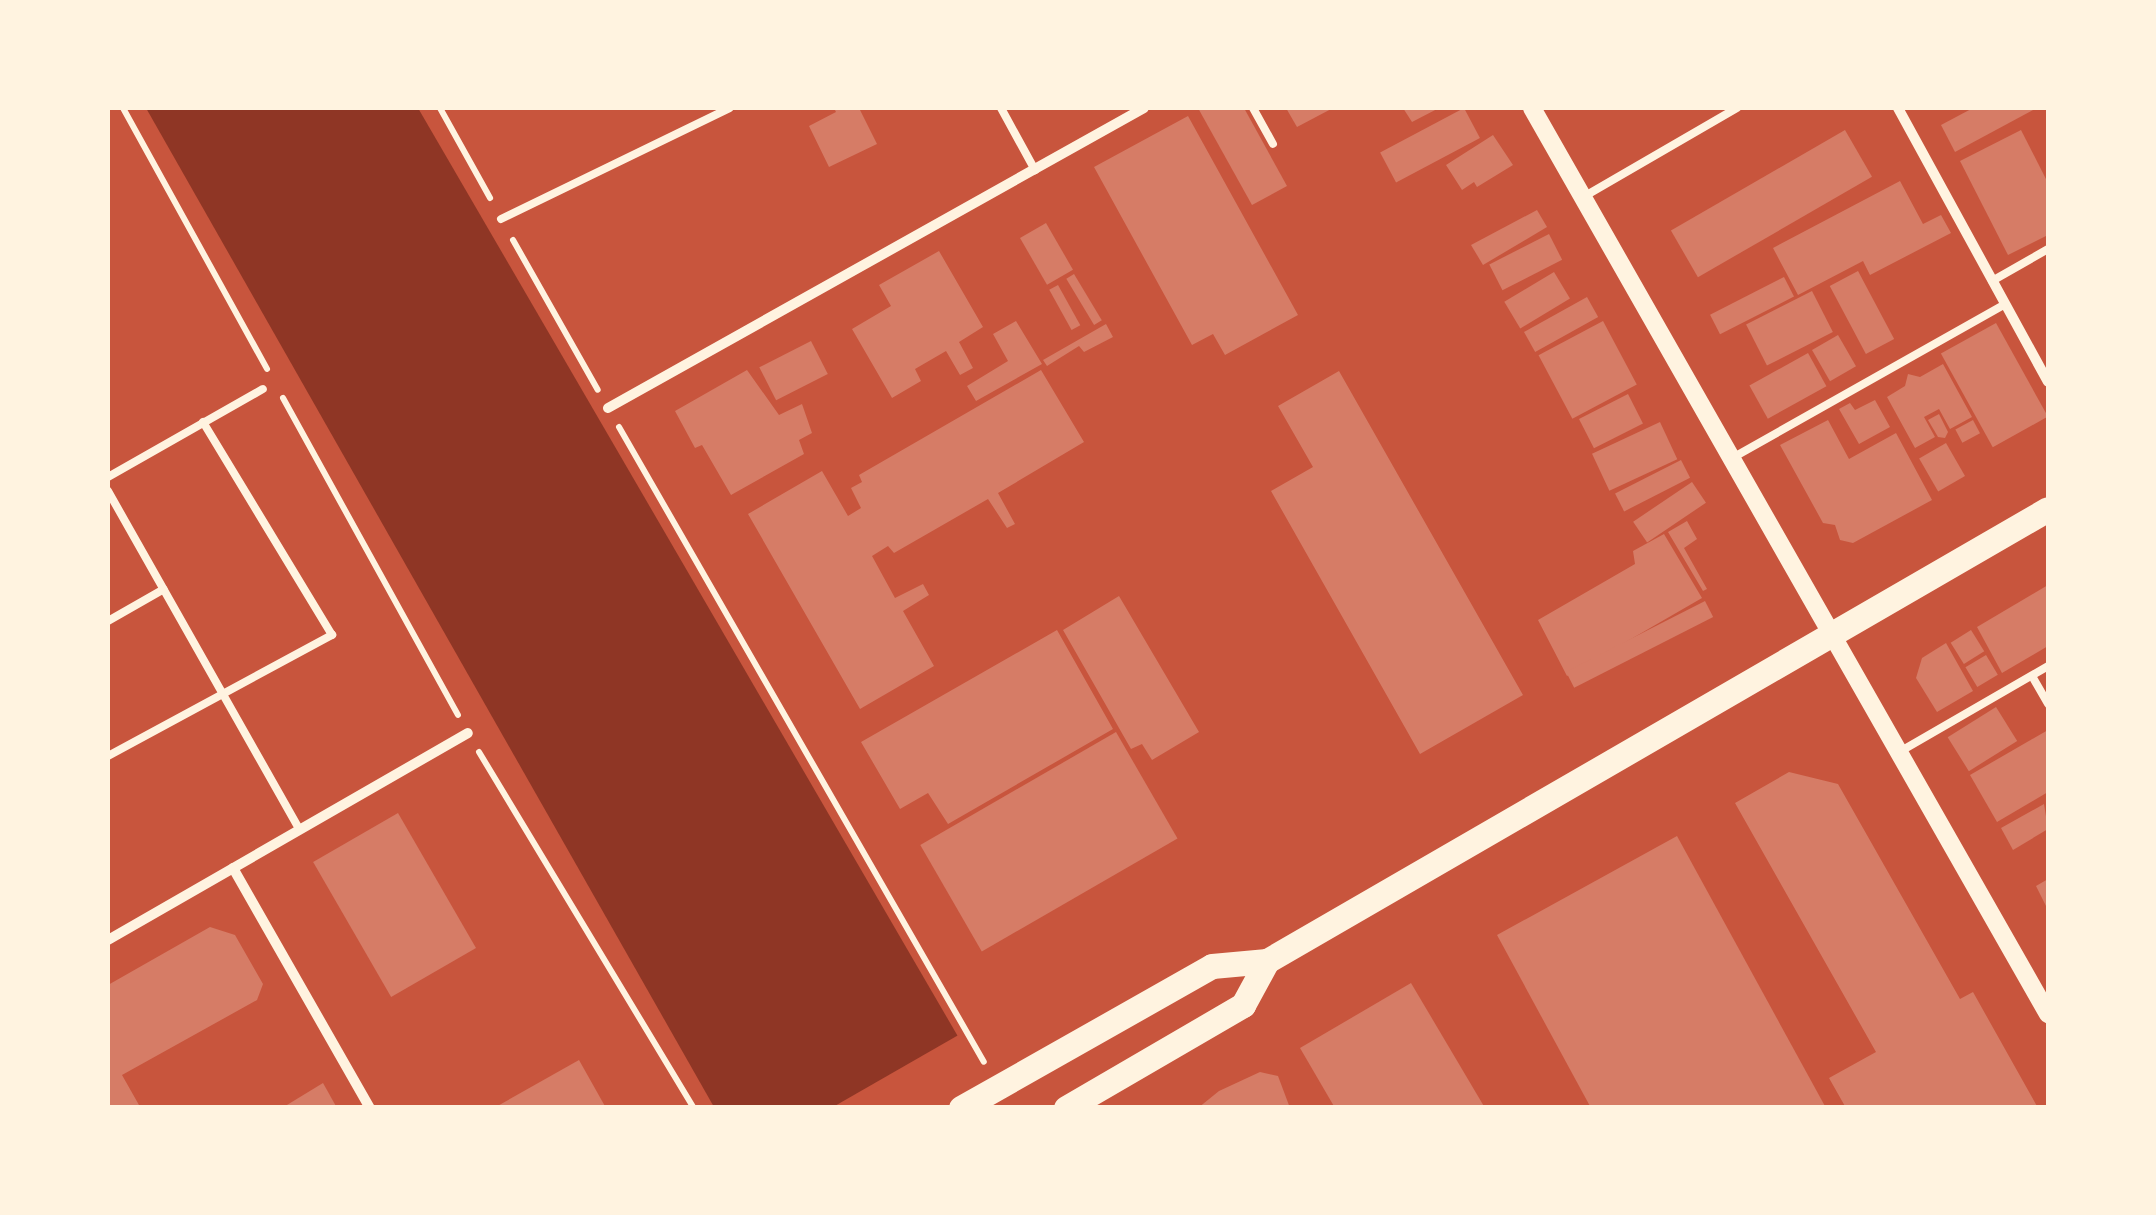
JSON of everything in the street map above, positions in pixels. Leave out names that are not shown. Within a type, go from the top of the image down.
[{"type":"main road","points":[[961,1108],[1212,966],[1267,960],[2048,508]]},
{"type":"main road","points":[[1075,1102],[1243,1005],[1267,960]]},
{"type":"street","points":[[608,408],[1144,108]]},
{"type":"street","points":[[1532,108],[2048,1014]]},
{"type":"street","points":[[1898,108],[2048,382]]},
{"type":"street","points":[[108,940],[468,733]]},
{"type":"street","points":[[233,868],[370,1108]]},
{"type":"lane","points":[[501,219],[730,108]]},
{"type":"lane","points":[[1001,108],[1035,170]]},
{"type":"lane","points":[[1253,108],[1273,144]]},
{"type":"lane","points":[[1582,198],[1736,108]]},
{"type":"lane","points":[[1992,281],[2048,249]]},
{"type":"lane","points":[[1733,458],[2005,304]]},
{"type":"lane","points":[[108,477],[263,388]]},
{"type":"lane","points":[[108,756],[332,635],[204,422]]},
{"type":"lane","points":[[108,491],[299,830]]},
{"type":"lane","points":[[108,621],[164,590]]},
{"type":"lane","points":[[1900,751],[2048,666]]},
{"type":"lane","points":[[2032,676],[2048,704]]},
{"type":"path","points":[[123,108],[468,733],[694,1108]]},
{"type":"path","points":[[440,108],[990,1074]]},
{"type":"shaded area","points":[[146,108],[418,108],[999,1107],[714,1107]]},
{"type":"pier","points":[[962,1033],[1004,1108],[833,1107]]},
{"type":"building","points":[[834,108],[859,108],[877,144],[829,167],[809,126],[836,112]]},
{"type":"building","points":[[1198,108],[1244,108],[1287,186],[1252,205]]},
{"type":"building","points":[[1286,108],[1333,108],[1297,127]]},
{"type":"building","points":[[1403,108],[1439,108],[1412,122]]},
{"type":"building","points":[[1464,108],[1480,138],[1396,183],[1380,153]]},
{"type":"building","points":[[1973,108],[2037,108],[1955,152],[1941,125]]},
{"type":"building","points":[[1188,116],[1298,315],[1225,355],[1213,334],[1192,345],[1094,167]]},
{"type":"building","points":[[1845,130],[1872,177],[1698,277],[1671,230]]},
{"type":"building","points":[[2021,130],[2048,183],[2048,235],[2008,255],[1960,161]]},
{"type":"building","points":[[1493,135],[1513,165],[1477,187],[1474,182],[1462,190],[1446,165]]},
{"type":"building","points":[[1900,181],[1923,224],[1941,215],[1951,233],[1870,275],[1863,261],[1798,295],[1773,248]]},
{"type":"building","points":[[1537,210],[1547,227],[1483,265],[1471,245]]},
{"type":"building","points":[[1046,223],[1073,270],[1047,285],[1020,238]]},
{"type":"building","points":[[1549,234],[1562,260],[1502,290],[1489,264]]},
{"type":"building","points":[[939,251],[983,327],[959,342],[973,368],[960,375],[946,351],[915,369],[921,381],[892,398],[852,329],[891,306],[879,285]]},
{"type":"building","points":[[1858,271],[1894,339],[1866,354],[1830,286]]},
{"type":"building","points":[[1554,272],[1570,299],[1520,328],[1504,302]]},
{"type":"building","points":[[1074,274],[1102,320],[1094,325],[1066,279]]},
{"type":"building","points":[[1784,277],[1794,297],[1720,334],[1710,315]]},
{"type":"building","points":[[1058,285],[1080,325],[1072,330],[1049,290]]},
{"type":"building","points":[[1812,291],[1833,332],[1767,366],[1746,325]]},
{"type":"building","points":[[1587,297],[1598,317],[1535,352],[1524,332]]},
{"type":"building","points":[[1016,321],[1042,364],[976,401],[967,386],[1008,361],[993,334]]},
{"type":"building","points":[[1603,321],[1637,385],[1572,419],[1539,355]]},
{"type":"building","points":[[1996,323],[2048,417],[1993,447],[1941,354]]},
{"type":"building","points":[[1106,324],[1113,337],[1084,352],[1079,346],[1047,366],[1043,360]]},
{"type":"building","points":[[1838,335],[1856,366],[1830,381],[1812,350]]},
{"type":"building","points":[[811,341],[828,374],[776,400],[759,367]]},
{"type":"building","points":[[1808,353],[1826,386],[1768,419],[1749,385]]},
{"type":"building","points":[[1943,364],[1972,417],[1950,429],[1939,409],[1924,417],[1935,437],[1915,448],[1887,397],[1905,386],[1908,374],[1920,377]]},
{"type":"building","points":[[747,370],[779,415],[802,404],[812,433],[799,440],[804,454],[731,495],[702,445],[695,448],[675,411]]},
{"type":"building","points":[[1041,370],[1084,442],[998,493],[1015,524],[1007,528],[988,499],[894,553],[888,546],[872,556],[895,598],[923,584],[929,595],[903,611],[934,666],[860,709],[748,514],[822,471],[848,516],[861,508],[851,488],[862,482],[859,475]]},
{"type":"building","points":[[1339,371],[1523,695],[1420,754],[1271,491],[1313,467],[1278,406]]},
{"type":"building","points":[[1628,394],[1643,423],[1594,448],[1579,419]]},
{"type":"building","points":[[1875,400],[1890,427],[1859,444],[1839,409],[1850,403],[1855,410]]},
{"type":"building","points":[[1939,414],[1948,432],[1945,438],[1938,437],[1928,420]]},
{"type":"building","points":[[1828,420],[1849,459],[1896,433],[1932,500],[1853,543],[1840,540],[1835,525],[1823,523],[1780,445]]},
{"type":"building","points":[[1973,420],[1980,433],[1962,443],[1955,429]]},
{"type":"building","points":[[1660,422],[1677,459],[1609,491],[1592,454]]},
{"type":"building","points":[[1946,443],[1965,476],[1938,491],[1919,458]]},
{"type":"building","points":[[1681,460],[1690,478],[1624,511],[1615,494]]},
{"type":"building","points":[[1692,482],[1706,503],[1647,542],[1633,522]]},
{"type":"building","points":[[1687,521],[1697,539],[1684,548],[1707,589],[1703,591],[1668,532]]},
{"type":"building","points":[[1664,534],[1702,598],[1567,676],[1538,620],[1635,564],[1633,551]]},
{"type":"building","points":[[2048,585],[2048,646],[2002,673],[1977,627]]},
{"type":"building","points":[[1119,596],[1199,732],[1152,760],[1142,744],[1131,749],[1063,630]]},
{"type":"building","points":[[1705,601],[1713,617],[1574,688],[1566,672]]},
{"type":"building","points":[[1057,630],[1113,729],[948,824],[928,793],[900,809],[861,742]]},
{"type":"building","points":[[1971,630],[1984,651],[1964,664],[1951,643]]},
{"type":"building","points":[[1946,643],[1973,691],[1937,712],[1916,678],[1922,658]]},
{"type":"building","points":[[1986,655],[1998,675],[1977,687],[1965,667]]},
{"type":"building","points":[[1996,707],[2017,741],[1969,771],[1948,737]]},
{"type":"building","points":[[2048,730],[2048,792],[1997,822],[1970,775]]},
{"type":"building","points":[[1116,732],[1178,839],[982,952],[920,845]]},
{"type":"building","points":[[1789,772],[1838,784],[1960,999],[1973,992],[2038,1108],[1846,1108],[1829,1078],[1876,1052],[1735,803]]},
{"type":"building","points":[[2044,804],[2048,829],[2013,850],[2001,828]]},
{"type":"building","points":[[398,813],[476,948],[391,997],[313,862]]},
{"type":"building","points":[[1677,836],[1826,1108],[1591,1108],[1497,935]]},
{"type":"building","points":[[2048,879],[2048,910],[2036,886]]},
{"type":"building","points":[[210,927],[235,935],[263,984],[257,1000],[122,1075],[139,1105],[108,1108],[108,985]]},
{"type":"building","points":[[1411,983],[1485,1108],[1335,1108],[1300,1048]]},
{"type":"building","points":[[579,1060],[606,1108],[494,1108]]},
{"type":"building","points":[[1260,1072],[1278,1076],[1290,1108],[1198,1108],[1219,1091]]},
{"type":"building","points":[[323,1083],[337,1108],[282,1108]]}]
